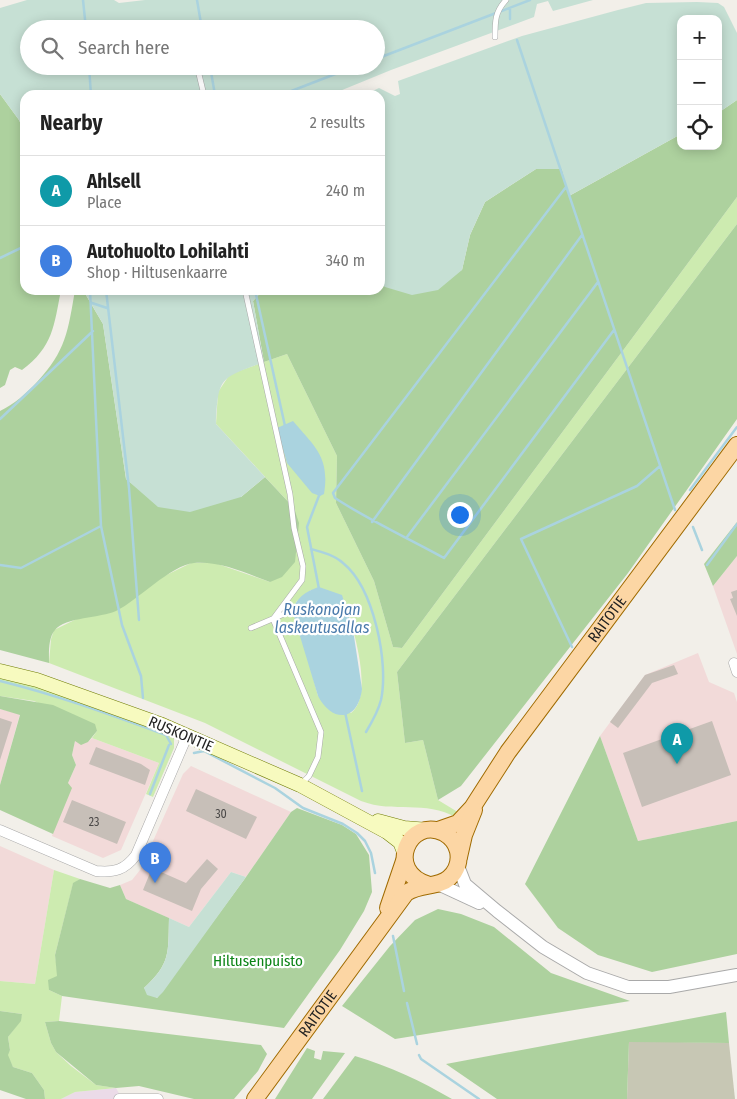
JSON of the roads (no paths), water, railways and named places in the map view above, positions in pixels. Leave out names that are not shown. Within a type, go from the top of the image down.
[{"type":"main road","name":"RAITOTIE","points":[[433,830],[458,822],[480,796],[514,744],[737,445]]},
{"type":"main road","name":"RUSKONTIE","points":[[0,671],[37,680],[187,736],[300,785],[387,832],[400,842],[404,857]]},
{"type":"main road","name":"RAITOTIE","points":[[458,861],[464,835],[480,796]]},
{"type":"main road","name":"RUSKONTIE","points":[[354,814],[404,828],[433,830]]},
{"type":"main road","points":[[433,830],[452,839],[458,861],[454,874],[433,885],[412,877],[404,857],[413,837],[433,830]]},
{"type":"main road","name":"RAITOTIE","points":[[380,928],[404,857]]},
{"type":"main road","name":"RAITOTIE","points":[[255,1099],[406,893],[420,886],[433,885]]},
{"type":"street","points":[[0,830],[96,871],[109,873],[120,870],[129,864],[136,855],[187,736]]},
{"type":"street","points":[[458,861],[465,884],[543,947],[587,973],[628,987],[669,987],[737,975]]},
{"type":"street","points":[[433,885],[497,911]]},
{"type":"street","points":[[119,1099],[158,1099]]},
{"type":"lane","points":[[495,37],[497,10],[506,0]]},
{"type":"lane","points":[[199,75],[203,90]]},
{"type":"lane","points":[[246,295],[290,494],[294,528],[303,566],[302,580],[273,619]]},
{"type":"lane","points":[[251,628],[291,611]]},
{"type":"lane","points":[[273,619],[321,732],[318,757],[309,776],[300,785]]},
{"type":"water","points":[[293,421],[314,446],[323,461],[325,471],[324,494],[320,496],[312,493],[287,463],[277,428]]},
{"type":"water","name":"Ruskonojan laskeutusallas","points":[[319,587],[342,595],[353,630],[362,689],[360,700],[355,708],[350,713],[344,715],[330,711],[318,696],[293,613],[298,600],[302,596]]},
{"type":"waterway","points":[[83,0],[85,20]]},
{"type":"waterway","points":[[197,0],[200,20]]},
{"type":"waterway","points":[[499,12],[530,0]]},
{"type":"waterway","points":[[510,8],[510,19]]},
{"type":"waterway","points":[[385,56],[496,13]]},
{"type":"waterway","points":[[517,40],[675,510]]},
{"type":"waterway","points":[[90,75],[91,90]]},
{"type":"waterway","points":[[212,75],[214,90]]},
{"type":"waterway","points":[[294,90],[333,75]]},
{"type":"waterway","points":[[566,187],[333,493],[335,498],[375,522],[444,558],[614,330]]},
{"type":"waterway","points":[[372,522],[582,235]]},
{"type":"waterway","points":[[0,258],[20,248]]},
{"type":"waterway","points":[[407,537],[598,282]]},
{"type":"waterway","points":[[90,295],[101,526],[122,625],[141,676],[143,698]]},
{"type":"waterway","points":[[107,295],[129,488],[139,620]]},
{"type":"waterway","points":[[256,295],[285,426]]},
{"type":"waterway","points":[[92,303],[107,308]]},
{"type":"waterway","points":[[0,419],[93,331]]},
{"type":"waterway","points":[[690,490],[737,427]]},
{"type":"waterway","points":[[572,647],[521,539],[637,486],[660,466]]},
{"type":"waterway","points":[[319,589],[307,527],[320,493]]},
{"type":"waterway","points":[[707,565],[737,524]]},
{"type":"waterway","points":[[0,565],[21,568],[101,526]]},
{"type":"waterway","points":[[693,527],[702,550]]},
{"type":"waterway","points":[[311,549],[336,558],[354,575],[371,608],[377,627],[383,666],[383,685],[378,709],[366,732]]},
{"type":"waterway","points":[[0,681],[63,699],[166,735],[171,744]]},
{"type":"waterway","points":[[345,712],[362,791]]},
{"type":"waterway","points":[[150,794],[169,745]]},
{"type":"waterway","points":[[194,753],[204,751],[275,788],[303,808],[343,824],[357,833],[365,841],[371,853],[375,873]]},
{"type":"waterway","points":[[393,936],[404,991]]},
{"type":"waterway","points":[[407,1003],[417,1044]]},
{"type":"waterway","points":[[419,1055],[421,1059],[479,1099]]},
{"type":"place","name":"Ahlsell","points":[[677,764]]},
{"type":"place","name":"Autohuolto Lohilahti","points":[[155,883]]},
{"type":"park label","name":"Hiltusenpuisto","points":[[258,961]]}]
